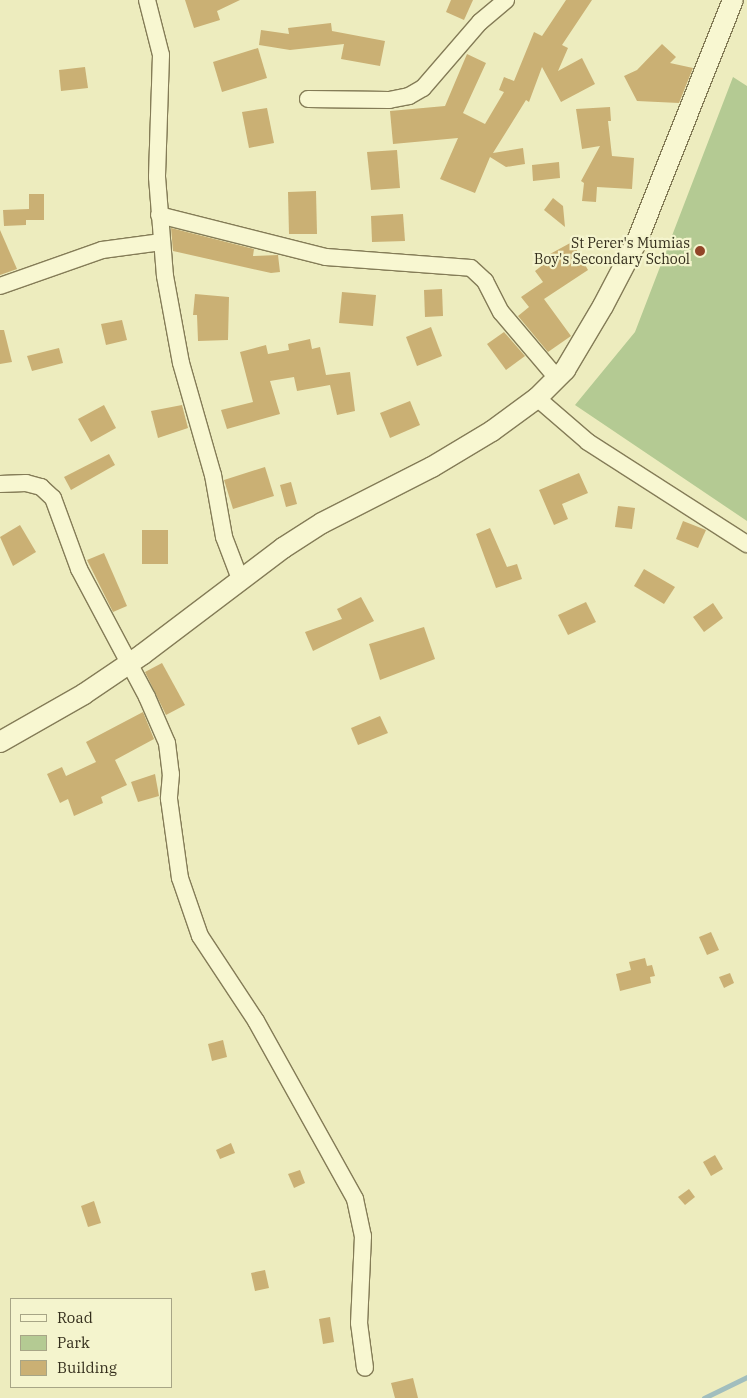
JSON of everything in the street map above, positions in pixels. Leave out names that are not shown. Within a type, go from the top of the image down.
[{"type":"street","points":[[147,0],[161,56],[159,215],[161,242],[181,363],[214,475],[224,537],[240,579]]},
{"type":"street","points":[[308,99],[389,100],[410,96],[423,88],[480,22],[506,0]]},
{"type":"street","points":[[0,742],[84,694],[130,662],[240,579],[322,523],[432,467],[492,431],[537,398],[557,378],[604,306],[637,241],[733,0]]},
{"type":"street","points":[[159,215],[326,257],[471,268],[485,281],[502,312],[557,378]]},
{"type":"street","points":[[0,286],[102,250],[161,242]]},
{"type":"street","points":[[537,398],[588,442],[747,544]]},
{"type":"street","points":[[0,484],[26,483],[41,487],[53,498],[79,569],[105,622],[130,662],[167,743],[171,774],[169,799],[180,878],[200,936],[256,1021],[356,1199],[363,1236],[359,1323],[365,1368]]},
{"type":"green space","name":"St Perer's Mumias Boy's Secondary School","points":[[733,77],[747,86],[747,521],[575,405],[635,332]]},
{"type":"building","points":[[185,0],[240,0],[217,11],[220,20],[194,28]]},
{"type":"building","points":[[451,0],[473,0],[464,20],[446,12]]},
{"type":"building","points":[[566,0],[592,0],[562,45],[568,48],[558,71],[582,58],[595,84],[561,102],[542,67],[529,102],[526,100],[493,153],[523,148],[525,164],[506,167],[490,157],[475,193],[440,179],[458,138],[393,144],[390,111],[445,106],[467,54],[486,63],[463,113],[485,124],[504,92],[499,90],[504,77],[514,81],[534,32],[542,36]]},
{"type":"building","points":[[331,23],[332,31],[385,41],[380,66],[341,59],[344,44],[290,50],[259,45],[261,30],[289,34],[288,28]]},
{"type":"building","points":[[662,44],[676,57],[670,63],[693,68],[679,103],[637,101],[624,76],[637,70]]},
{"type":"building","points":[[258,48],[267,78],[222,92],[213,62]]},
{"type":"building","points":[[85,67],[88,88],[61,91],[59,70]]},
{"type":"building","points":[[610,107],[611,121],[608,121],[612,156],[634,158],[632,189],[597,187],[596,202],[582,201],[584,183],[581,181],[600,146],[582,149],[576,109]]},
{"type":"building","points":[[267,108],[274,143],[249,148],[242,112]]},
{"type":"building","points":[[397,150],[400,188],[371,190],[367,152]]},
{"type":"building","points":[[559,162],[560,178],[533,181],[532,165]]},
{"type":"building","points":[[316,191],[317,234],[289,234],[288,192]]},
{"type":"building","points":[[29,194],[44,194],[44,220],[26,220],[26,225],[4,226],[3,210],[29,209]]},
{"type":"building","points":[[553,198],[563,206],[565,227],[544,210]]},
{"type":"building","points":[[403,214],[405,241],[372,242],[371,216]]},
{"type":"building","points":[[171,228],[254,249],[253,256],[278,255],[280,272],[271,273],[173,251]]},
{"type":"building","points":[[0,230],[17,269],[0,275]]},
{"type":"building","points":[[572,242],[588,270],[544,299],[571,336],[548,352],[518,316],[529,307],[521,297],[543,282],[535,271],[552,258],[550,254]]},
{"type":"building","points":[[442,289],[443,316],[425,317],[424,290]]},
{"type":"building","points":[[342,292],[376,295],[373,326],[339,323]]},
{"type":"building","points":[[195,294],[229,297],[228,340],[198,341],[197,315],[193,315]]},
{"type":"building","points":[[122,320],[127,340],[106,345],[101,324]]},
{"type":"building","points":[[431,327],[442,356],[417,366],[406,337]]},
{"type":"building","points":[[0,330],[4,330],[12,362],[0,364]]},
{"type":"building","points":[[504,332],[525,356],[506,370],[487,344]]},
{"type":"building","points":[[310,339],[312,349],[320,347],[326,375],[350,372],[355,411],[337,415],[330,385],[297,391],[294,377],[270,381],[280,414],[227,429],[221,410],[253,402],[240,352],[266,345],[268,354],[289,350],[288,344]]},
{"type":"building","points":[[59,348],[63,363],[32,371],[27,356]]},
{"type":"building","points":[[410,401],[420,425],[390,438],[380,413]]},
{"type":"building","points":[[104,405],[116,428],[91,442],[78,419]]},
{"type":"building","points":[[182,405],[188,428],[158,438],[151,411]]},
{"type":"building","points":[[109,454],[115,465],[71,490],[64,477]]},
{"type":"building","points":[[265,467],[274,496],[233,509],[224,480]]},
{"type":"building","points":[[579,473],[588,493],[562,504],[568,519],[554,525],[539,490]]},
{"type":"building","points":[[291,482],[297,504],[286,507],[280,485]]},
{"type":"building","points":[[618,506],[635,508],[632,529],[615,527]]},
{"type":"building","points":[[683,521],[706,530],[698,548],[676,539]]},
{"type":"building","points":[[20,525],[36,552],[13,566],[0,537]]},
{"type":"building","points":[[490,528],[507,567],[517,564],[522,579],[496,588],[476,534]]},
{"type":"building","points":[[142,530],[168,530],[168,564],[142,564]]},
{"type":"building","points":[[104,553],[127,606],[113,612],[87,560]]},
{"type":"building","points":[[644,569],[675,587],[664,604],[634,586]]},
{"type":"building","points":[[361,597],[374,621],[313,651],[305,632],[342,619],[337,609]]},
{"type":"building","points":[[586,602],[596,622],[568,635],[558,615]]},
{"type":"building","points":[[713,603],[723,618],[704,632],[693,617]]},
{"type":"building","points":[[424,627],[435,659],[380,680],[369,644]]},
{"type":"building","points":[[162,663],[185,705],[166,715],[145,672]]},
{"type":"building","points":[[143,712],[154,739],[115,760],[127,785],[101,797],[103,803],[74,816],[68,799],[60,803],[47,774],[62,767],[66,776],[96,762],[86,742]]},
{"type":"building","points":[[380,716],[388,733],[358,745],[351,728]]},
{"type":"building","points":[[155,774],[159,796],[138,802],[131,782]]},
{"type":"building","points":[[711,932],[719,950],[707,955],[699,937]]},
{"type":"building","points":[[645,958],[647,966],[652,965],[655,976],[650,977],[651,983],[620,991],[616,974],[631,970],[629,962]]},
{"type":"building","points":[[730,973],[734,983],[724,988],[719,977]]},
{"type":"building","points":[[223,1040],[227,1057],[212,1061],[208,1044]]},
{"type":"building","points":[[231,1143],[235,1153],[220,1159],[216,1150]]},
{"type":"building","points":[[715,1155],[723,1169],[711,1176],[703,1162]]},
{"type":"building","points":[[300,1170],[305,1183],[294,1188],[288,1174]]},
{"type":"building","points":[[689,1189],[695,1197],[685,1205],[678,1197]]},
{"type":"building","points":[[94,1201],[101,1223],[88,1227],[81,1206]]},
{"type":"building","points":[[265,1270],[269,1288],[255,1291],[251,1273]]},
{"type":"building","points":[[330,1317],[334,1342],[323,1344],[319,1319]]},
{"type":"building","points":[[413,1378],[418,1398],[395,1398],[391,1383]]},
{"type":"waterway","points":[[704,1398],[747,1377]]},
{"type":"place","name":"St Perer's Mumias Boy's Secondary School","points":[[700,251]]}]
